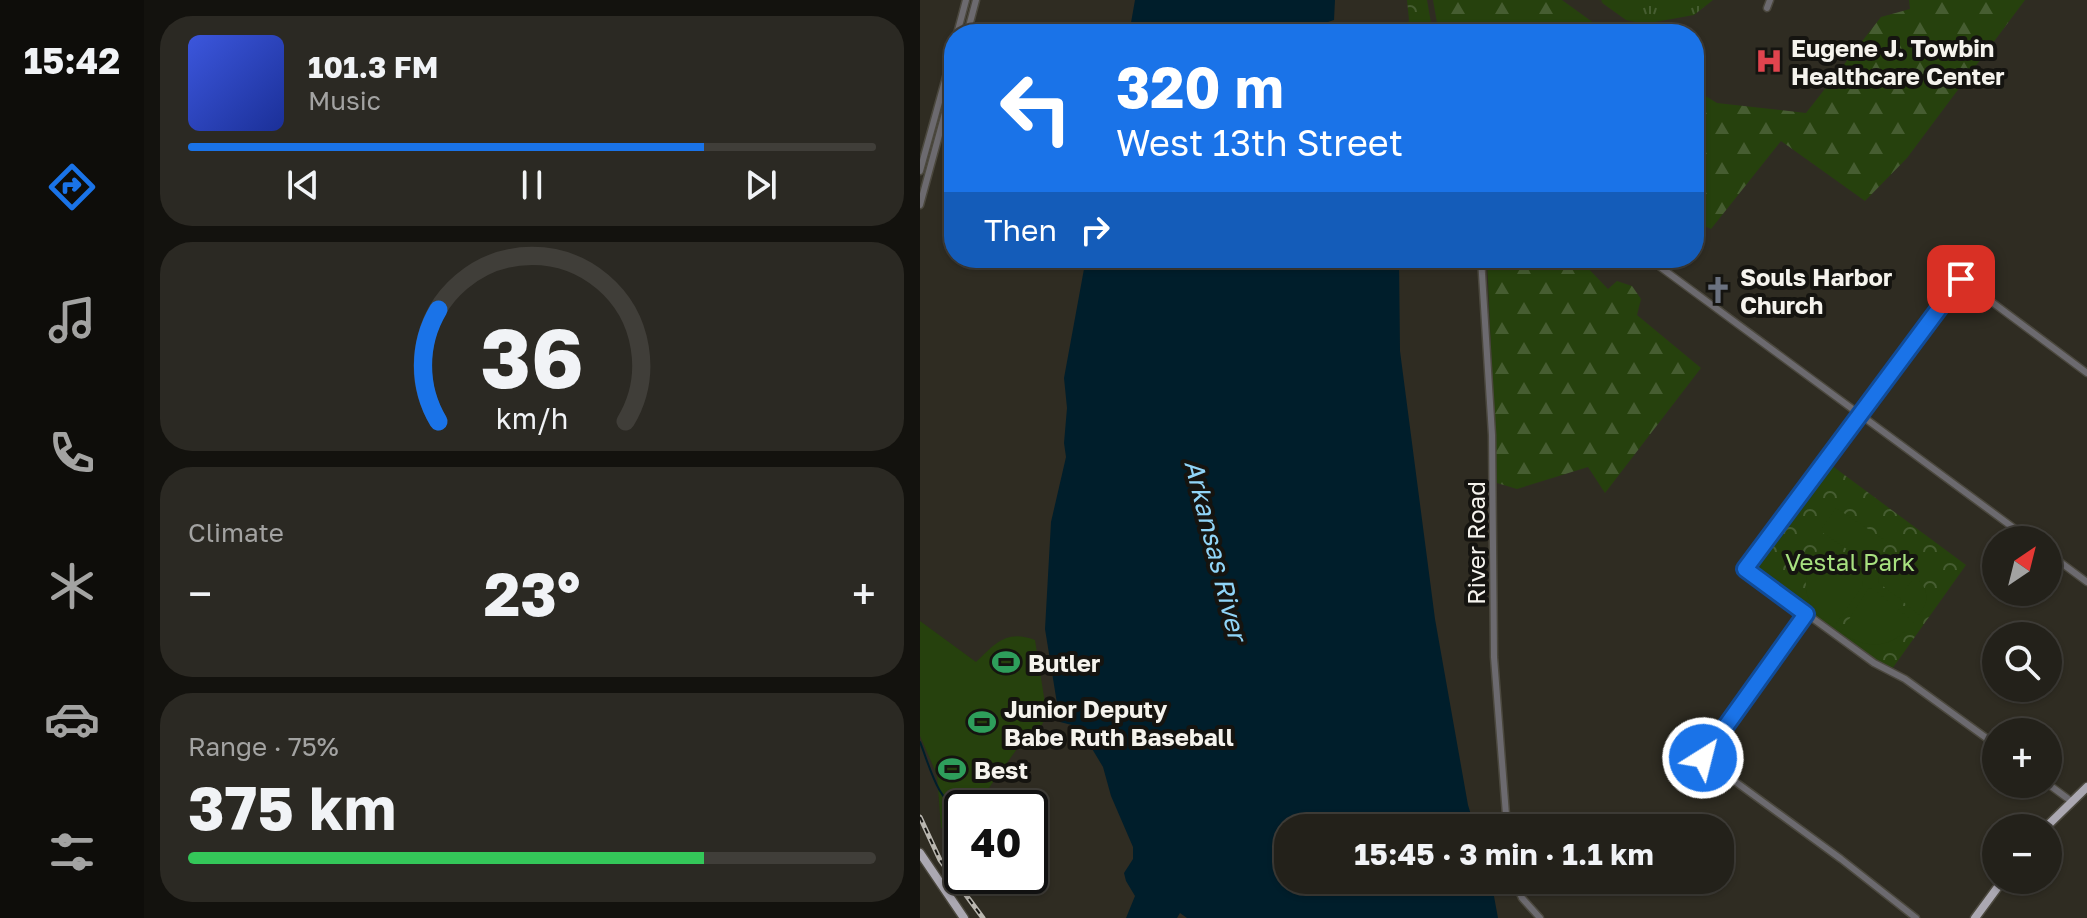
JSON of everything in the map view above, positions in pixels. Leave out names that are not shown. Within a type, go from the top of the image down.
[{"type":"main road","points":[[2058,814],[2087,787]]},
{"type":"main road","points":[[920,853],[964,918]]},
{"type":"main road","points":[[1975,918],[1993,894]]},
{"type":"street","points":[[960,24],[966,0]]},
{"type":"street","points":[[970,24],[976,0]]},
{"type":"street","points":[[1767,8],[1770,0]]},
{"type":"street","points":[[920,171],[944,84]]},
{"type":"street","points":[[920,205],[944,117]]},
{"type":"street","name":"River Road","points":[[1482,268],[1492,435],[1494,657],[1506,814]]},
{"type":"street","points":[[1662,268],[2011,526]]},
{"type":"street","points":[[1982,735],[1905,679],[1874,663],[1745,569],[1961,279],[2087,373]]},
{"type":"street","points":[[2062,563],[2087,582]]},
{"type":"street","points":[[1806,614],[1703,758],[1916,918]]},
{"type":"street","points":[[2062,794],[2071,801]]},
{"type":"street","points":[[1520,894],[1540,918]]},
{"type":"green space","points":[[1407,0],[1427,0],[1431,24],[1408,24]]},
{"type":"green space","points":[[1433,0],[1562,0],[1595,24],[1437,24]]},
{"type":"green space","points":[[1598,0],[1603,3],[1601,0],[1713,0],[1694,15],[1644,24],[1626,20]]},
{"type":"green space","points":[[1909,0],[2025,0],[1907,158],[1865,201],[1781,141],[1711,229],[1704,226],[1704,95],[1717,103],[1806,113],[1881,17],[1910,9]]},
{"type":"green space","points":[[1487,268],[1588,268],[1608,289],[1617,281],[1632,286],[1641,299],[1637,315],[1701,368],[1605,493],[1588,467],[1517,489],[1497,483]]},
{"type":"green space","name":"Vestal Park","points":[[1827,462],[1966,565],[1892,669],[1874,660],[1749,570]]},
{"type":"green space","points":[[1836,508],[1888,542],[1872,566],[1820,531]]},
{"type":"green space","points":[[1817,551],[1862,581],[1863,585],[1834,627],[1816,610],[1807,593],[1807,574]]},
{"type":"green space","points":[[1893,557],[1905,571],[1905,589],[1915,577],[1925,590],[1925,605],[1919,615],[1879,583],[1878,578]]},
{"type":"green space","points":[[1872,588],[1914,622],[1889,642],[1861,643],[1841,632],[1868,589]]},
{"type":"green space","name":"Junior Deputy Babe Ruth Baseball","points":[[920,621],[976,662],[995,644],[1009,637],[1035,640],[1047,716],[1038,731],[1032,728],[987,790],[944,790],[944,829],[941,828],[937,775],[920,736]]},
{"type":"water","points":[[1135,0],[1335,0],[1334,20],[1322,24],[1131,24]]},
{"type":"water","name":"Arkansas River","points":[[1084,268],[1399,268],[1400,351],[1435,619],[1471,814],[1274,814],[1274,894],[1494,894],[1498,918],[1187,918],[1180,913],[1177,918],[1126,918],[1135,896],[1124,873],[1133,859],[1133,847],[1111,796],[1103,767],[1085,737],[1072,725],[1060,722],[1045,629],[1051,522],[1066,457],[1064,378]]},
{"type":"waterway","points":[[920,742],[944,796]]},
{"type":"railway","points":[[920,817],[940,860],[983,918]]},
{"type":"place","name":"Eugene J. Towbin Healthcare Center","points":[[1769,61]]},
{"type":"place","name":"Souls Harbor Church","points":[[1718,290]]},
{"type":"place","name":"Butler","points":[[1006,662]]},
{"type":"place","name":"Junior Deputy Babe Ruth Baseball","points":[[982,722]]},
{"type":"place","name":"Best","points":[[952,769]]},
{"type":"route","points":[[1703,758],[1806,614],[1745,569],[1961,279]]}]
